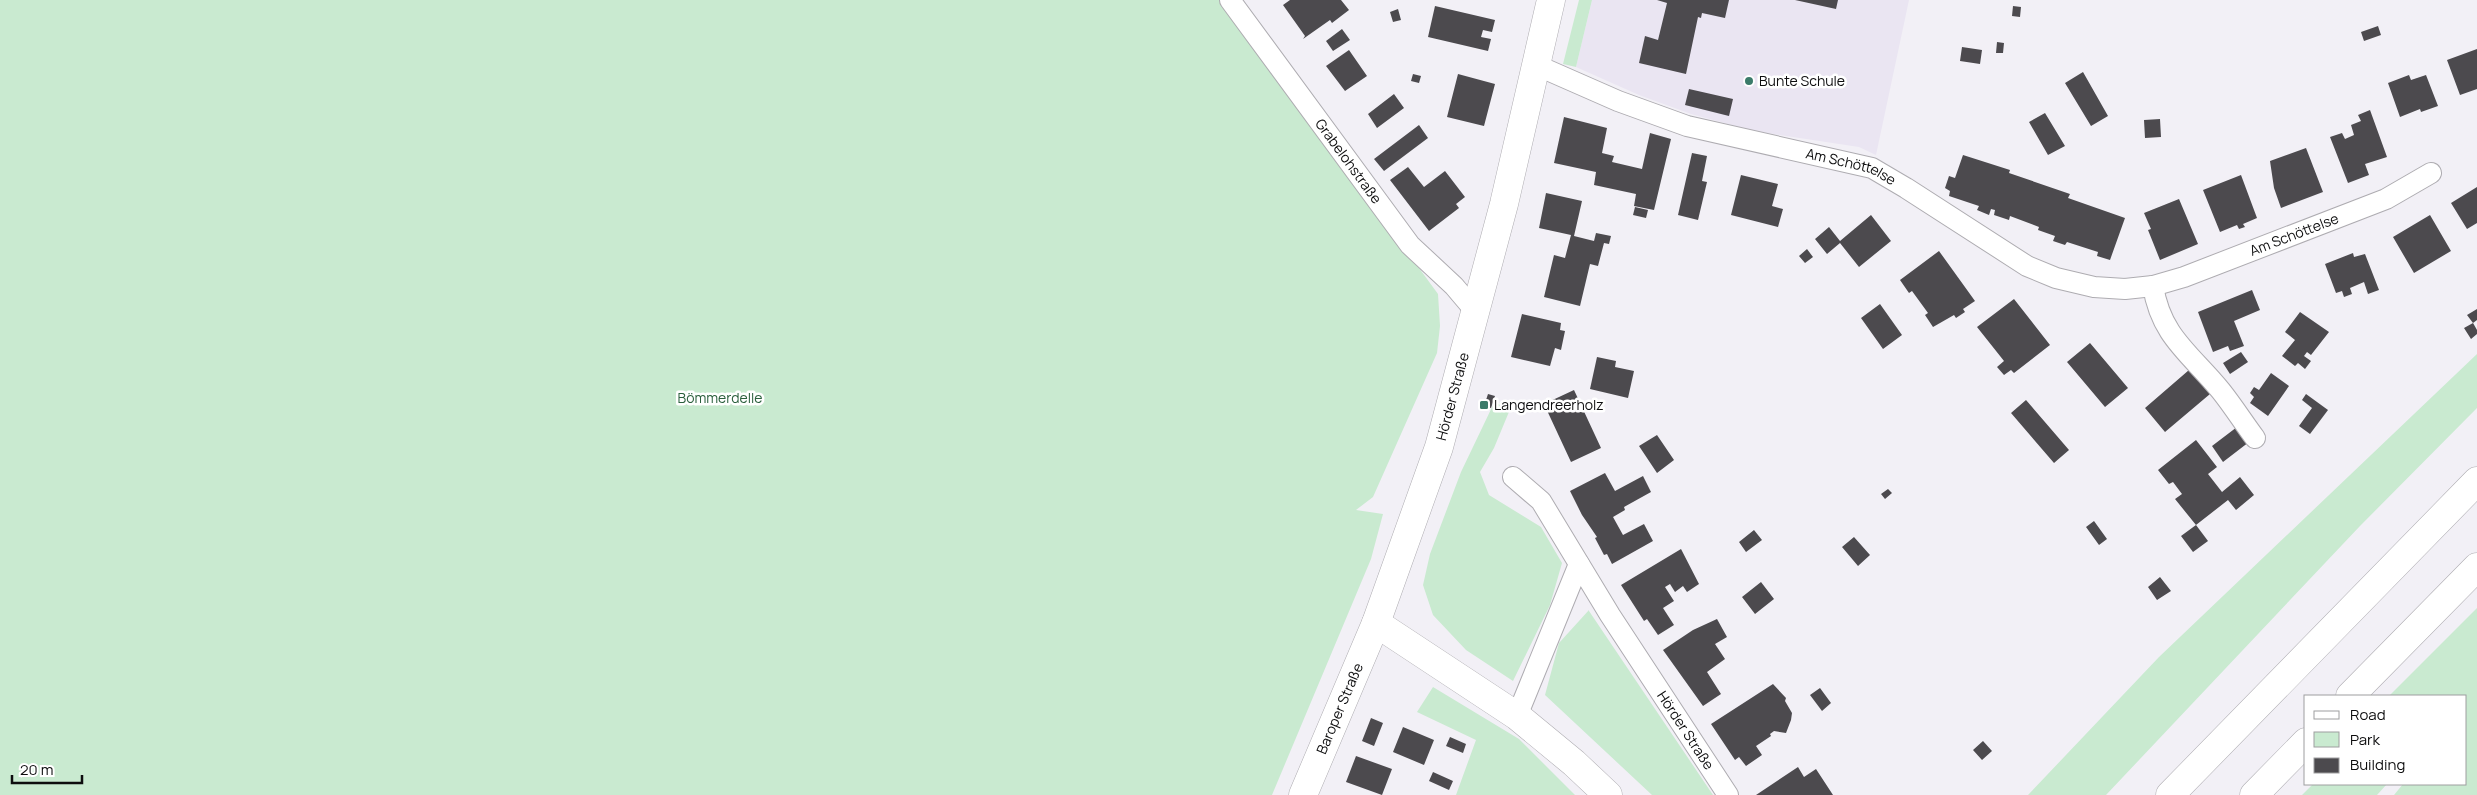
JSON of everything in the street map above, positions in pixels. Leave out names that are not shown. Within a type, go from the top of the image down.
[{"type":"main road","name":"Hörder Straße","points":[[1376,623],[1439,447],[1476,312],[1551,0]]},
{"type":"main road","points":[[2170,795],[2477,481]]},
{"type":"main road","points":[[2351,695],[2477,567]]},
{"type":"main road","points":[[1376,623],[1517,716],[1574,763],[1608,795]]},
{"type":"main road","name":"Baroper Straße","points":[[1303,795],[1376,623]]},
{"type":"main road","points":[[2254,795],[2304,744]]},
{"type":"street","name":"Grabelohstraße","points":[[1230,0],[1410,245],[1454,286],[1476,312]]},
{"type":"street","name":"Am Schöttelse","points":[[1536,65],[1618,101],[1687,126],[1872,168],[1913,192],[2027,266],[2056,278],[2094,287],[2125,289],[2153,286],[2184,277],[2386,199],[2432,173]]},
{"type":"street","points":[[2153,286],[2156,304],[2173,339],[2220,390],[2255,438]]},
{"type":"street","name":"Hörder Straße","points":[[1513,477],[1541,502],[1610,615],[1728,795]]},
{"type":"street","points":[[1517,716],[1579,564]]},
{"type":"shaded area","name":"Bunte Schule","points":[[1592,0],[1909,0],[1876,155],[1859,147],[1754,131],[1691,114],[1639,95],[1576,67]]},
{"type":"green space","name":"Bömmerdelle","points":[[0,0],[1223,0],[1438,294],[1440,326],[1437,353],[1373,497],[1356,510],[1383,514],[1371,559],[1272,795],[0,795]]},
{"type":"green space","points":[[1579,0],[1592,0],[1576,67],[1563,64]]},
{"type":"green space","points":[[2477,354],[2477,408],[2360,526],[2106,795],[2028,795],[2159,657]]},
{"type":"green space","points":[[1494,403],[1511,407],[1494,448],[1480,472],[1489,495],[1541,527],[1562,563],[1550,605],[1513,681],[1466,650],[1433,615],[1423,585],[1430,554],[1461,472]]},
{"type":"green space","points":[[2477,608],[2477,795],[2394,795],[2402,785],[2467,785],[2467,695],[2390,695]]},
{"type":"green space","points":[[1589,610],[1713,795],[1652,795],[1545,695],[1559,643]]},
{"type":"green space","points":[[1433,687],[1519,739],[1575,795],[1456,795],[1476,740],[1417,712]]},
{"type":"green space","points":[[2312,785],[2386,785],[2377,795],[2302,795]]},
{"type":"building","points":[[1290,0],[1341,0],[1349,10],[1332,23],[1330,20],[1303,39],[1305,36],[1283,5]]},
{"type":"building","points":[[1657,0],[1729,0],[1725,18],[1702,13],[1701,18],[1698,17],[1686,74],[1639,63],[1645,36],[1658,40],[1667,3]]},
{"type":"building","points":[[1795,0],[1838,0],[1836,9]]},
{"type":"building","points":[[1435,6],[1495,20],[1492,32],[1483,30],[1481,37],[1491,39],[1488,51],[1428,37]]},
{"type":"building","points":[[2013,6],[2021,7],[2020,17],[2012,16]]},
{"type":"building","points":[[1398,9],[1401,20],[1393,22],[1390,12]]},
{"type":"building","points":[[2378,26],[2381,35],[2364,41],[2361,32]]},
{"type":"building","points":[[1342,29],[1350,40],[1333,51],[1326,41]]},
{"type":"building","points":[[1997,42],[2004,43],[2003,53],[1996,53]]},
{"type":"building","points":[[1962,47],[1982,50],[1980,64],[1960,61]]},
{"type":"building","points":[[2477,49],[2477,89],[2460,95],[2447,60]]},
{"type":"building","points":[[1349,50],[1367,76],[1345,91],[1326,66]]},
{"type":"building","points":[[2083,72],[2108,116],[2091,126],[2065,83]]},
{"type":"building","points":[[1413,74],[1421,76],[1419,83],[1411,81]]},
{"type":"building","points":[[1458,74],[1495,84],[1484,126],[1447,117]]},
{"type":"building","points":[[2409,75],[2411,80],[2426,75],[2438,106],[2421,112],[2420,109],[2400,117],[2388,83]]},
{"type":"building","points":[[1689,89],[1733,99],[1729,116],[1685,105]]},
{"type":"building","points":[[1394,94],[1404,108],[1377,128],[1368,114]]},
{"type":"building","points":[[2370,110],[2387,157],[2365,164],[2369,175],[2348,183],[2330,137],[2342,133],[2345,139],[2354,135],[2351,125],[2361,121],[2358,115]]},
{"type":"building","points":[[2045,113],[2065,146],[2048,155],[2029,122]]},
{"type":"building","points":[[1564,117],[1607,128],[1602,153],[1614,156],[1612,162],[1642,169],[1650,133],[1671,139],[1654,210],[1634,206],[1636,194],[1594,185],[1596,172],[1554,163]]},
{"type":"building","points":[[2160,119],[2161,137],[2145,138],[2144,120]]},
{"type":"building","points":[[1419,125],[1428,138],[1384,171],[1374,159]]},
{"type":"building","points":[[2306,148],[2323,192],[2281,208],[2274,188],[2270,161]]},
{"type":"building","points":[[1692,153],[1707,156],[1702,181],[1707,182],[1698,220],[1678,215]]},
{"type":"building","points":[[1963,155],[2010,170],[2009,173],[2070,194],[2068,198],[2125,218],[2110,260],[2097,256],[2098,252],[2067,242],[2065,245],[2053,241],[2055,236],[2038,230],[2039,227],[2010,216],[2009,220],[1994,215],[1995,210],[1991,209],[1989,215],[1977,210],[1979,206],[1949,196],[1950,191],[1945,188],[1949,176],[1955,178]]},
{"type":"building","points":[[1408,167],[1424,187],[1445,171],[1465,197],[1456,204],[1459,208],[1429,231],[1390,180]]},
{"type":"building","points":[[1741,175],[1778,184],[1772,206],[1783,209],[1778,227],[1731,215]]},
{"type":"building","points":[[2241,175],[2257,218],[2243,224],[2245,227],[2239,229],[2237,225],[2220,232],[2203,190]]},
{"type":"building","points":[[2477,187],[2477,223],[2467,229],[2451,203]]},
{"type":"building","points":[[1546,193],[1582,201],[1574,236],[1594,241],[1596,233],[1611,236],[1609,244],[1604,243],[1598,266],[1590,264],[1580,306],[1544,297],[1554,255],[1565,258],[1571,235],[1539,228]]},
{"type":"building","points":[[2179,199],[2198,244],[2160,260],[2148,230],[2151,229],[2144,213]]},
{"type":"building","points":[[1635,207],[1648,210],[1646,218],[1633,215]]},
{"type":"building","points":[[1871,215],[1891,241],[1859,267],[1840,243],[1827,254],[1815,239],[1829,227],[1840,241]]},
{"type":"building","points":[[2430,215],[2451,251],[2414,273],[2393,237]]},
{"type":"building","points":[[1807,249],[1813,257],[1805,263],[1799,256]]},
{"type":"building","points":[[1939,251],[1975,301],[1963,309],[1965,312],[1956,318],[1954,315],[1933,327],[1925,315],[1928,313],[1912,291],[1909,293],[1900,280]]},
{"type":"building","points":[[2353,253],[2354,257],[2365,254],[2379,290],[2368,294],[2364,282],[2350,288],[2352,294],[2344,297],[2342,291],[2336,293],[2325,264]]},
{"type":"building","points":[[2252,290],[2260,310],[2234,321],[2244,346],[2230,351],[2228,346],[2213,352],[2198,312]]},
{"type":"building","points":[[2014,299],[2050,345],[2014,373],[2011,370],[2004,375],[1997,367],[2004,361],[1977,327]]},
{"type":"building","points":[[1880,304],[1902,335],[1883,349],[1861,318]]},
{"type":"building","points":[[2477,309],[2477,320],[2473,323],[2467,315]]},
{"type":"building","points":[[2300,312],[2329,332],[2311,355],[2307,352],[2304,356],[2311,361],[2305,369],[2298,363],[2295,366],[2282,356],[2295,340],[2285,332]]},
{"type":"building","points":[[1522,314],[1561,323],[1560,330],[1565,331],[1561,350],[1555,348],[1550,366],[1511,357]]},
{"type":"building","points":[[2473,323],[2477,334],[2471,339],[2464,328]]},
{"type":"building","points":[[2090,343],[2128,388],[2105,407],[2067,362]]},
{"type":"building","points":[[2241,352],[2248,362],[2230,374],[2223,363]]},
{"type":"building","points":[[1597,357],[1616,361],[1615,367],[1634,371],[1628,398],[1590,389]]},
{"type":"building","points":[[2189,370],[2210,394],[2165,432],[2145,408]]},
{"type":"building","points":[[2271,373],[2289,386],[2268,416],[2250,403],[2254,397],[2250,393],[2254,387],[2259,390]]},
{"type":"building","points":[[1574,390],[1601,448],[1571,462],[1544,404]]},
{"type":"building","points":[[1488,394],[1495,396],[1491,408],[1484,406]]},
{"type":"building","points":[[2306,394],[2328,410],[2310,434],[2299,426],[2312,408],[2302,400]]},
{"type":"building","points":[[2026,400],[2069,450],[2054,463],[2011,413]]},
{"type":"building","points":[[2237,427],[2249,442],[2223,462],[2212,446]]},
{"type":"building","points":[[1657,435],[1674,460],[1657,473],[1639,446]]},
{"type":"building","points":[[2196,440],[2217,467],[2208,474],[2222,492],[2240,477],[2254,495],[2236,510],[2228,500],[2196,525],[2175,499],[2182,494],[2173,482],[2169,484],[2158,470]]},
{"type":"building","points":[[1605,473],[1615,491],[1643,476],[1651,492],[1624,507],[1625,510],[1613,517],[1623,535],[1644,524],[1653,541],[1612,564],[1607,554],[1604,555],[1595,538],[1597,537],[1582,515],[1570,491]]},
{"type":"building","points":[[1888,489],[1892,493],[1885,499],[1881,494]]},
{"type":"building","points":[[2094,521],[2107,539],[2099,545],[2086,527]]},
{"type":"building","points":[[2196,525],[2208,541],[2193,552],[2181,536]]},
{"type":"building","points":[[1754,530],[1762,540],[1746,552],[1739,542]]},
{"type":"building","points":[[1854,537],[1870,555],[1858,566],[1842,547]]},
{"type":"building","points":[[1681,549],[1699,584],[1687,592],[1683,586],[1675,592],[1670,584],[1665,587],[1674,601],[1663,608],[1674,625],[1658,635],[1647,619],[1644,621],[1621,585]]},
{"type":"building","points":[[2160,577],[2171,591],[2157,600],[2148,587]]},
{"type":"building","points":[[1761,582],[1774,599],[1755,614],[1742,597]]},
{"type":"building","points":[[1717,619],[1727,637],[1715,644],[1725,659],[1707,672],[1721,694],[1703,706],[1663,650],[1693,630]]},
{"type":"building","points":[[1773,684],[1786,698],[1785,701],[1792,713],[1791,720],[1786,733],[1774,731],[1770,734],[1771,736],[1756,746],[1762,755],[1746,766],[1739,757],[1735,760],[1711,724]]},
{"type":"building","points":[[1820,688],[1831,703],[1822,711],[1810,695]]},
{"type":"building","points":[[1371,718],[1383,723],[1374,746],[1362,741]]},
{"type":"building","points":[[1403,727],[1434,740],[1424,765],[1393,752]]},
{"type":"building","points":[[1450,737],[1466,744],[1463,753],[1446,746]]},
{"type":"building","points":[[1983,741],[1992,751],[1982,760],[1973,750]]},
{"type":"building","points":[[1356,756],[1392,769],[1382,795],[1346,782]]},
{"type":"building","points":[[1798,767],[1804,777],[1816,769],[1833,795],[1756,795]]},
{"type":"building","points":[[1433,772],[1453,781],[1449,790],[1429,781]]},
{"type":"place","name":"Bunte Schule","points":[[1749,81]]},
{"type":"place","name":"Langendreerholz","points":[[1484,405]]}]
